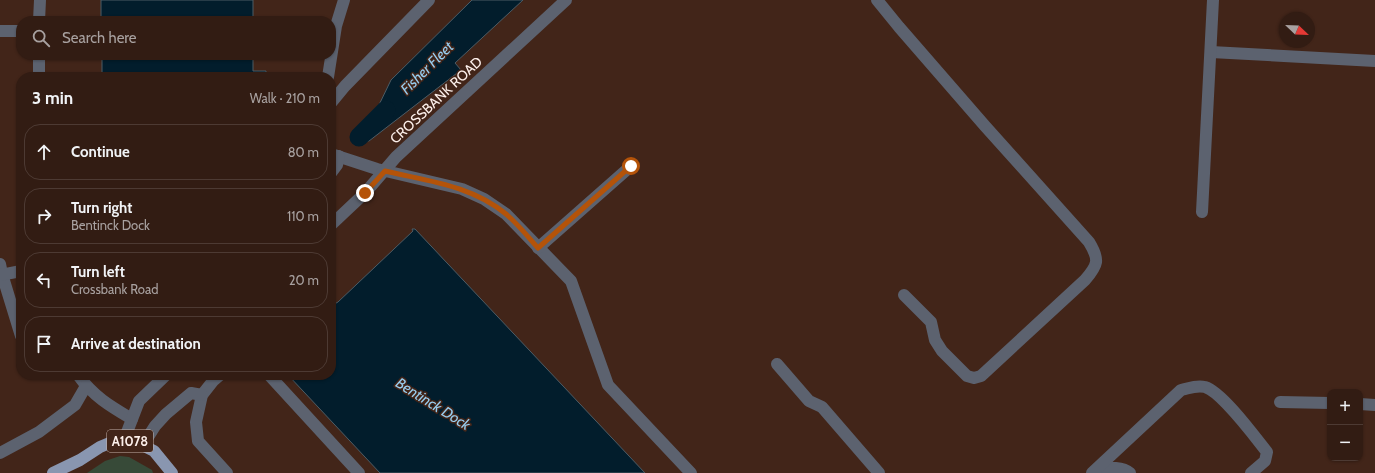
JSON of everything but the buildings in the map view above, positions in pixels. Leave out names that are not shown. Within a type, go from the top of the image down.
[{"type":"main road","name":"A1078","points":[[53,473],[80,460],[100,447],[112,442],[124,440],[134,441],[154,450],[172,473]]},
{"type":"main road","name":"A1078","points":[[65,473],[80,460]]},
{"type":"street","points":[[39,16],[40,0]]},
{"type":"street","points":[[336,26],[344,0]]},
{"type":"street","points":[[336,97],[429,0]]},
{"type":"street","name":"CROSSBANK ROAD","points":[[336,220],[365,193],[402,152],[566,0]]},
{"type":"street","points":[[877,0],[980,120],[1089,242],[1096,254],[1097,261],[1095,269],[1085,280],[981,376],[974,378],[967,376],[962,372],[942,351],[935,340],[931,322],[904,294]]},
{"type":"street","points":[[1202,212],[1211,52],[1212,0]]},
{"type":"street","points":[[0,31],[16,31]]},
{"type":"street","points":[[1211,52],[1375,61]]},
{"type":"street","points":[[39,60],[39,72]]},
{"type":"street","points":[[329,72],[331,60]]},
{"type":"street","points":[[336,155],[385,171],[462,189],[484,200],[506,214],[571,281],[608,385],[691,473]]},
{"type":"street","points":[[538,248],[631,166]]},
{"type":"street","points":[[16,270],[1,271],[16,320]]},
{"type":"street","points":[[777,364],[809,401],[822,407],[879,473]]},
{"type":"street","points":[[82,380],[93,393],[111,407],[132,419]]},
{"type":"street","points":[[124,440],[139,401],[161,380]]},
{"type":"street","points":[[214,380],[202,395],[196,422],[198,441],[227,473]]},
{"type":"street","points":[[274,380],[359,473]]},
{"type":"street","points":[[0,453],[39,432],[75,405],[86,386]]},
{"type":"street","points":[[1095,471],[1182,390],[1195,386],[1207,388],[1223,400],[1267,452],[1265,461],[1251,473]]},
{"type":"street","points":[[143,445],[154,426],[166,414],[191,393],[202,395]]},
{"type":"street","points":[[1280,402],[1327,403]]},
{"type":"street","points":[[1363,404],[1375,405]]},
{"type":"street","points":[[1095,471],[1118,468],[1130,473]]},
{"type":"green space","points":[[120,456],[129,457],[152,470],[153,473],[87,473],[105,461]]},
{"type":"water","points":[[101,0],[253,0],[253,16],[101,16]]},
{"type":"water","points":[[472,0],[523,0],[455,63],[461,70],[369,141],[362,140],[391,80]]},
{"type":"water","points":[[102,60],[253,60],[253,71],[266,71],[266,72],[102,72]]},
{"type":"water","name":"Bentinck Dock","points":[[412,229],[415,229],[645,473],[380,473],[293,380],[336,380],[336,303],[413,231]]},
{"type":"waterway","name":"Fisher Fleet","points":[[359,137],[386,110]]},
{"type":"route","points":[[365,193],[385,171],[462,189],[484,200],[506,214],[538,248],[631,166]]}]
